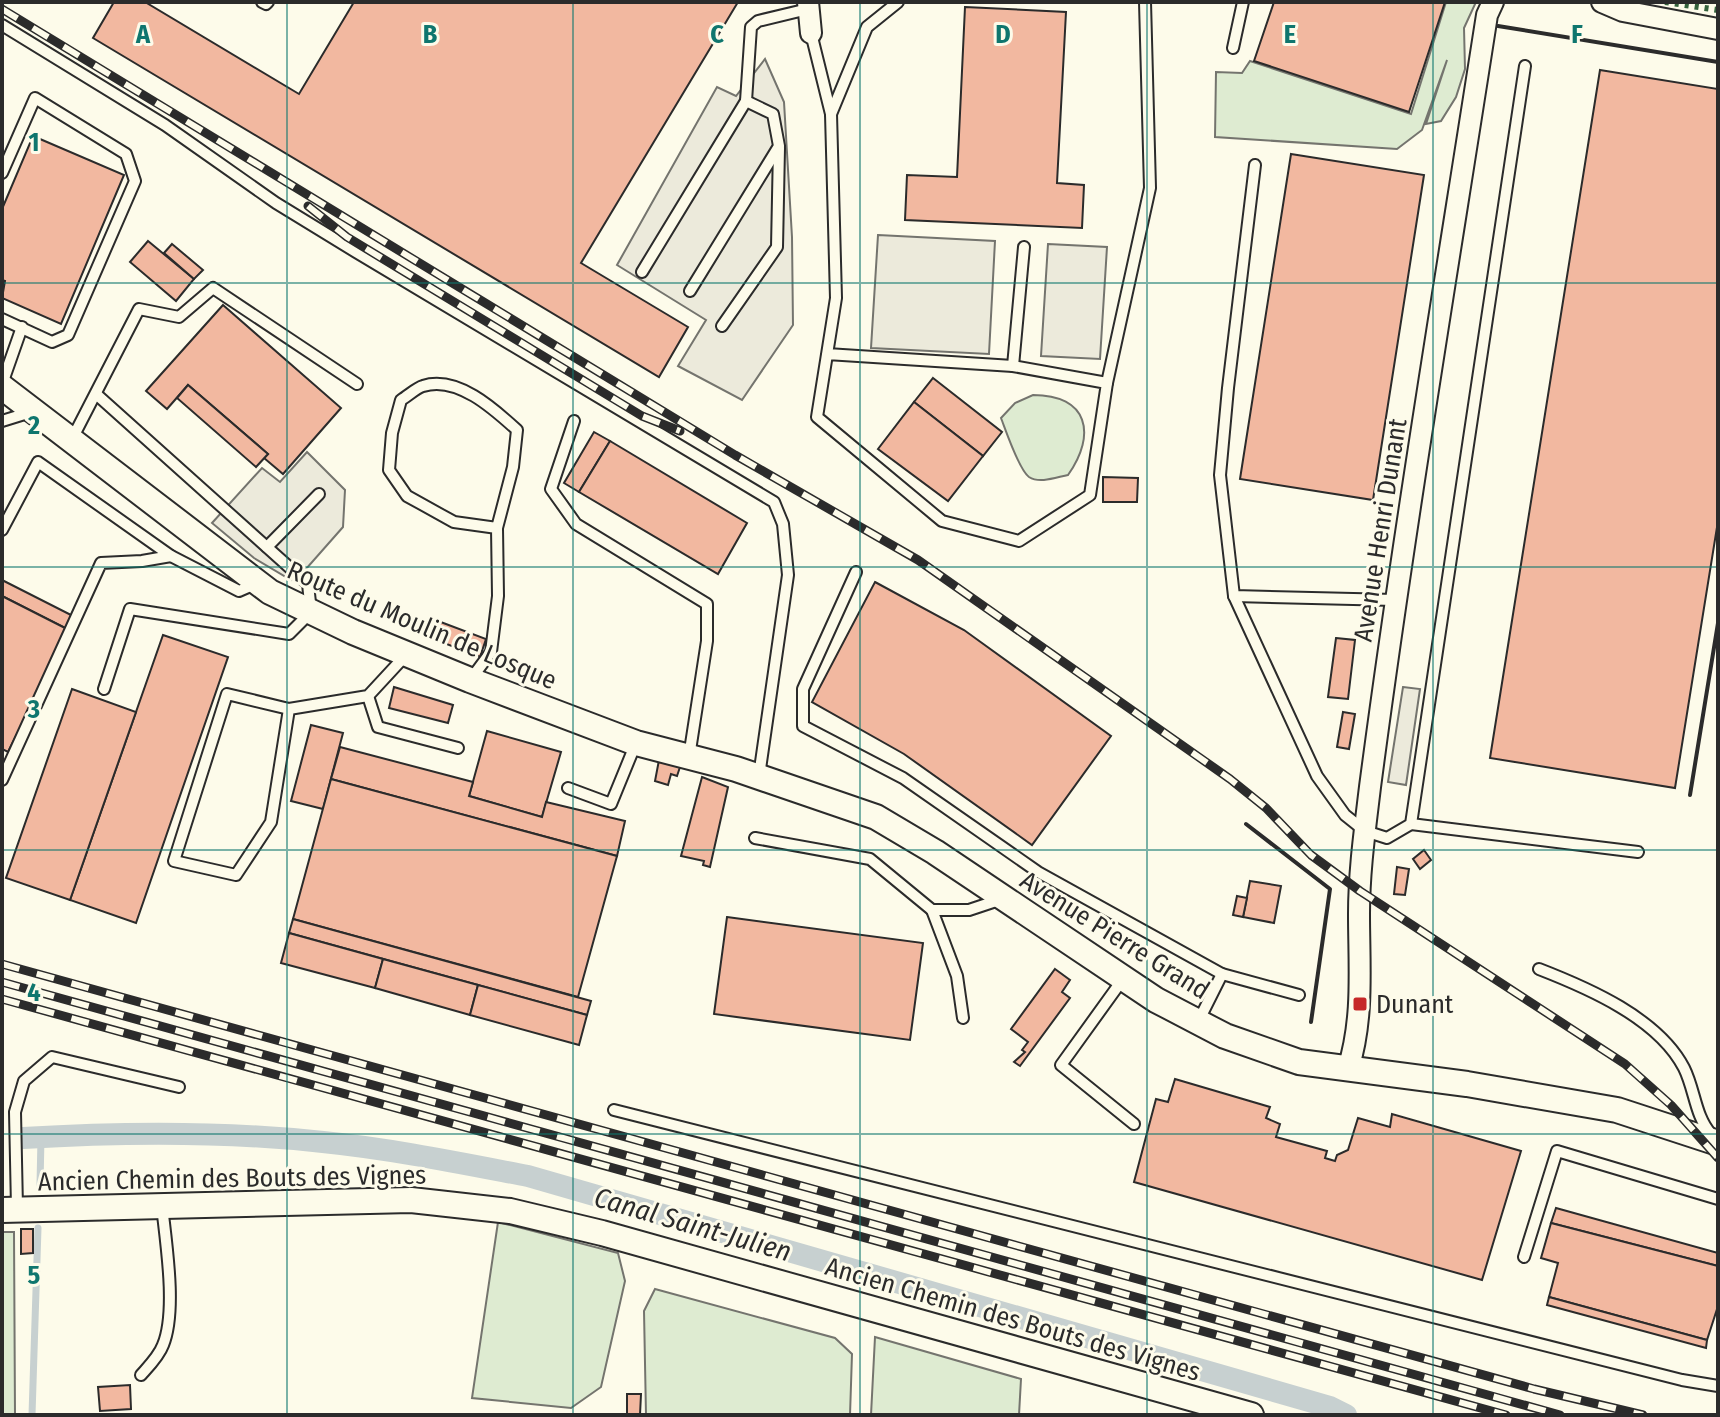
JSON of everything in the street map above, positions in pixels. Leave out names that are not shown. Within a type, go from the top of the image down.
[{"type":"street","name":"Avenue Henri Dunant","points":[[1348,1069],[1360,1016],[1359,913],[1365,831],[1395,600],[1487,15],[1493,2]]},
{"type":"street","points":[[1602,2],[1623,11],[1718,29]]},
{"type":"street","points":[[808,6],[811,33]]},
{"type":"street","name":"Route du Moulin de Losque","points":[[2,386],[270,592],[406,654],[636,743],[747,773]]},
{"type":"street","name":"Avenue Pierre Grand","points":[[747,773],[876,817],[935,852],[1156,1000],[1225,1036],[1299,1062],[1467,1084],[1617,1110],[1718,1142]]},
{"type":"street","name":"Ancien Chemin des Bouts des Vignes","points":[[10,1210],[411,1200],[510,1211],[602,1233],[1251,1415]]},
{"type":"lane","points":[[831,114],[867,27],[898,2]]},
{"type":"lane","points":[[811,33],[831,114],[836,298],[817,417],[942,521],[1019,541],[1090,495],[1107,383],[1150,188],[1145,2]]},
{"type":"lane","points":[[1233,48],[1243,2]]},
{"type":"lane","points":[[642,272],[746,101],[751,27],[758,21],[808,6]]},
{"type":"lane","points":[[2,25],[165,125],[276,203],[774,502],[783,524],[788,575],[747,773]]},
{"type":"lane","points":[[1411,824],[1525,66]]},
{"type":"lane","points":[[2,173],[35,98],[126,154],[135,181],[68,335],[52,342],[2,319]]},
{"type":"lane","points":[[722,326],[777,247],[779,146],[773,114],[746,101]]},
{"type":"lane","points":[[690,291],[779,146]]},
{"type":"lane","points":[[1255,165],[1220,475],[1234,596],[1317,776],[1345,815],[1365,831],[1387,838],[1411,824],[1638,852]]},
{"type":"lane","points":[[1013,366],[1024,247]]},
{"type":"lane","points":[[71,440],[139,309],[179,317],[213,288],[357,384]]},
{"type":"lane","points":[[2,386],[22,327]]},
{"type":"lane","points":[[827,354],[1013,366],[1107,383]]},
{"type":"lane","points":[[470,680],[491,652],[498,596],[497,528],[513,467],[517,430],[494,410],[451,385],[422,386],[401,400],[392,433],[389,470],[407,496],[454,522],[497,528]]},
{"type":"lane","points":[[96,394],[308,584],[311,612],[289,634],[130,609],[104,689]]},
{"type":"lane","points":[[2,421],[34,411]]},
{"type":"lane","points":[[574,421],[551,489],[576,524],[707,604],[707,641],[689,757]]},
{"type":"lane","points":[[2,530],[38,462],[171,556],[239,591],[258,583]]},
{"type":"lane","points":[[267,547],[319,494]]},
{"type":"lane","points":[[2,780],[101,563],[171,556]]},
{"type":"lane","points":[[856,572],[803,689],[803,726],[903,778],[1038,872],[1222,974],[1299,995]]},
{"type":"lane","points":[[1234,596],[1395,600]]},
{"type":"lane","points":[[289,709],[271,822],[236,875],[174,861],[227,694],[289,709],[368,696],[406,654]]},
{"type":"lane","points":[[368,696],[378,727],[458,748]]},
{"type":"lane","points":[[568,788],[611,804],[636,743]]},
{"type":"lane","points":[[755,838],[870,859],[932,910],[957,976],[963,1018]]},
{"type":"lane","points":[[932,910],[969,910],[1004,899]]},
{"type":"lane","points":[[1539,969],[1590,989],[1648,1026],[1679,1058],[1692,1083],[1701,1123],[1718,1142]]},
{"type":"lane","points":[[1198,1022],[1222,974]]},
{"type":"lane","points":[[1123,979],[1061,1065],[1134,1124]]},
{"type":"lane","points":[[10,1210],[16,1155],[15,1112],[24,1081],[52,1057],[179,1087]]},
{"type":"lane","points":[[614,1110],[1667,1376],[1718,1386]]},
{"type":"lane","points":[[1524,1257],[1557,1151],[1718,1199]]},
{"type":"lane","points":[[141,1375],[162,1349],[168,1330],[169,1284],[162,1206]]},
{"type":"green space","points":[[1446,2],[1476,2],[1464,28],[1465,69],[1456,97],[1441,121],[1426,124],[1447,60],[1422,130],[1397,149],[1215,137],[1216,72],[1242,73],[1250,61],[1411,114]]},
{"type":"green space","points":[[1033,395],[1066,402],[1082,420],[1082,445],[1068,475],[1033,479],[1025,473],[1013,450],[1001,418],[1015,403]]},
{"type":"green space","points":[[498,1222],[618,1253],[625,1281],[601,1387],[571,1408],[472,1398]]},
{"type":"green space","points":[[2,1232],[14,1232],[15,1415],[2,1415]]},
{"type":"green space","points":[[655,1289],[835,1338],[852,1354],[850,1415],[646,1415],[644,1311]]},
{"type":"green space","points":[[875,1337],[1021,1379],[1019,1415],[871,1415]]},
{"type":"shaded area","points":[[765,59],[784,102],[792,237],[793,325],[742,400],[678,366],[706,320],[617,265],[717,87],[736,96]]},
{"type":"shaded area","points":[[878,235],[995,241],[989,354],[871,348]]},
{"type":"shaded area","points":[[1048,244],[1107,247],[1100,359],[1041,356]]},
{"type":"shaded area","points":[[307,452],[345,490],[343,527],[306,569],[291,580],[254,558],[212,523],[262,468],[280,482]]},
{"type":"shaded area","points":[[1403,687],[1420,689],[1406,785],[1388,782]]},
{"type":"building","points":[[114,2],[145,2],[299,94],[354,2],[738,2],[581,263],[688,327],[659,377],[93,38]]},
{"type":"building","points":[[1274,2],[1445,2],[1409,112],[1254,61]]},
{"type":"building","points":[[965,7],[1066,12],[1057,183],[1084,185],[1082,228],[905,220],[907,175],[957,177]]},
{"type":"building","points":[[1600,70],[1718,89],[1718,521],[1675,788],[1490,758]]},
{"type":"building","points":[[33,136],[124,175],[61,324],[2,298],[5,281],[2,280],[2,209]]},
{"type":"building","points":[[1291,154],[1424,175],[1373,500],[1240,479]]},
{"type":"building","points":[[148,241],[194,279],[176,301],[130,262]]},
{"type":"building","points":[[172,244],[203,270],[194,279],[164,253]]},
{"type":"building","points":[[223,305],[341,408],[283,474],[264,458],[268,454],[188,385],[167,409],[146,391]]},
{"type":"building","points":[[933,378],[1002,432],[983,456],[914,402]]},
{"type":"building","points":[[188,385],[268,454],[256,467],[177,398]]},
{"type":"building","points":[[914,402],[983,456],[948,501],[878,449]]},
{"type":"building","points":[[594,432],[610,441],[579,492],[564,483]]},
{"type":"building","points":[[610,441],[747,523],[718,574],[579,492]]},
{"type":"building","points":[[1103,477],[1138,478],[1137,502],[1103,502]]},
{"type":"building","points":[[2,580],[75,617],[69,630],[2,596]]},
{"type":"building","points":[[875,582],[964,630],[1111,736],[1032,845],[904,754],[812,702]]},
{"type":"building","points":[[2,596],[69,630],[8,752],[2,749]]},
{"type":"building","points":[[438,621],[486,639],[480,657],[431,638]]},
{"type":"building","points":[[163,635],[228,657],[136,923],[70,900]]},
{"type":"building","points":[[1336,638],[1355,640],[1348,699],[1328,697]]},
{"type":"building","points":[[394,687],[453,705],[448,723],[389,708]]},
{"type":"building","points":[[72,689],[136,712],[70,900],[6,878]]},
{"type":"building","points":[[1343,712],[1355,714],[1349,749],[1337,747]]},
{"type":"building","points":[[311,725],[343,733],[323,809],[291,801]]},
{"type":"building","points":[[487,731],[561,752],[542,817],[469,796]]},
{"type":"building","points":[[340,747],[473,782],[469,796],[542,817],[546,802],[625,821],[617,856],[331,779]]},
{"type":"building","points":[[659,760],[680,767],[677,776],[671,774],[668,785],[655,781]]},
{"type":"building","points":[[702,777],[728,787],[710,867],[703,865],[704,861],[681,856]]},
{"type":"building","points":[[331,779],[617,856],[578,997],[293,919]]},
{"type":"building","points":[[1424,850],[1431,860],[1420,869],[1413,859]]},
{"type":"building","points":[[1397,867],[1409,869],[1405,895],[1394,894]]},
{"type":"building","points":[[1250,881],[1281,886],[1274,923],[1243,917]]},
{"type":"building","points":[[1237,896],[1247,898],[1243,917],[1233,915]]},
{"type":"building","points":[[727,917],[923,943],[910,1040],[714,1014]]},
{"type":"building","points":[[293,919],[591,1001],[587,1015],[289,933]]},
{"type":"building","points":[[289,933],[383,959],[375,988],[281,963]]},
{"type":"building","points":[[383,959],[478,985],[470,1015],[375,988]]},
{"type":"building","points":[[1055,969],[1070,980],[1062,992],[1070,998],[1020,1066],[1014,1062],[1025,1052],[1022,1050],[1028,1042],[1011,1029]]},
{"type":"building","points":[[478,985],[587,1015],[579,1045],[470,1015]]},
{"type":"building","points":[[1175,1079],[1270,1107],[1266,1118],[1280,1124],[1276,1137],[1327,1151],[1325,1158],[1335,1161],[1337,1155],[1348,1150],[1358,1118],[1390,1127],[1392,1114],[1521,1151],[1482,1280],[1134,1182],[1156,1099],[1168,1102]]},
{"type":"building","points":[[1556,1208],[1718,1253],[1718,1266],[1551,1223]]},
{"type":"building","points":[[1551,1223],[1718,1266],[1718,1306],[1707,1340],[1549,1297],[1558,1263],[1541,1258]]},
{"type":"building","points":[[21,1229],[33,1229],[33,1253],[21,1254]]},
{"type":"building","points":[[1549,1297],[1707,1340],[1706,1348],[1547,1305]]},
{"type":"building","points":[[130,1385],[131,1409],[100,1411],[98,1387]]},
{"type":"building","points":[[627,1394],[641,1394],[640,1415],[627,1414]]},
{"type":"waterway","name":"Canal Saint-Julien","points":[[23,1138],[173,1134],[286,1138],[400,1152],[528,1176],[1330,1407],[1346,1415]]},
{"type":"waterway","points":[[40,1185],[41,1137]]},
{"type":"waterway","points":[[32,1415],[38,1228]]},
{"type":"railway","points":[[2,9],[735,455],[918,560],[1230,779],[1266,808],[1311,855],[1360,891],[1625,1064],[1671,1105],[1718,1158]]},
{"type":"railway","points":[[308,206],[347,237],[642,416],[680,431]]},
{"type":"railway","points":[[2,964],[1534,1389],[1643,1415]]},
{"type":"railway","points":[[2,982],[1560,1415]]},
{"type":"railway","points":[[2,999],[1506,1415]]},
{"type":"hedge","points":[[1665,2],[1718,10]]},
{"type":"wall","points":[[1498,26],[1718,62]]},
{"type":"wall","points":[[1690,795],[1718,623]]},
{"type":"wall","points":[[1246,824],[1330,889],[1311,1022]]},
{"type":"place","name":"Dunant","points":[[1360,1004]]}]
